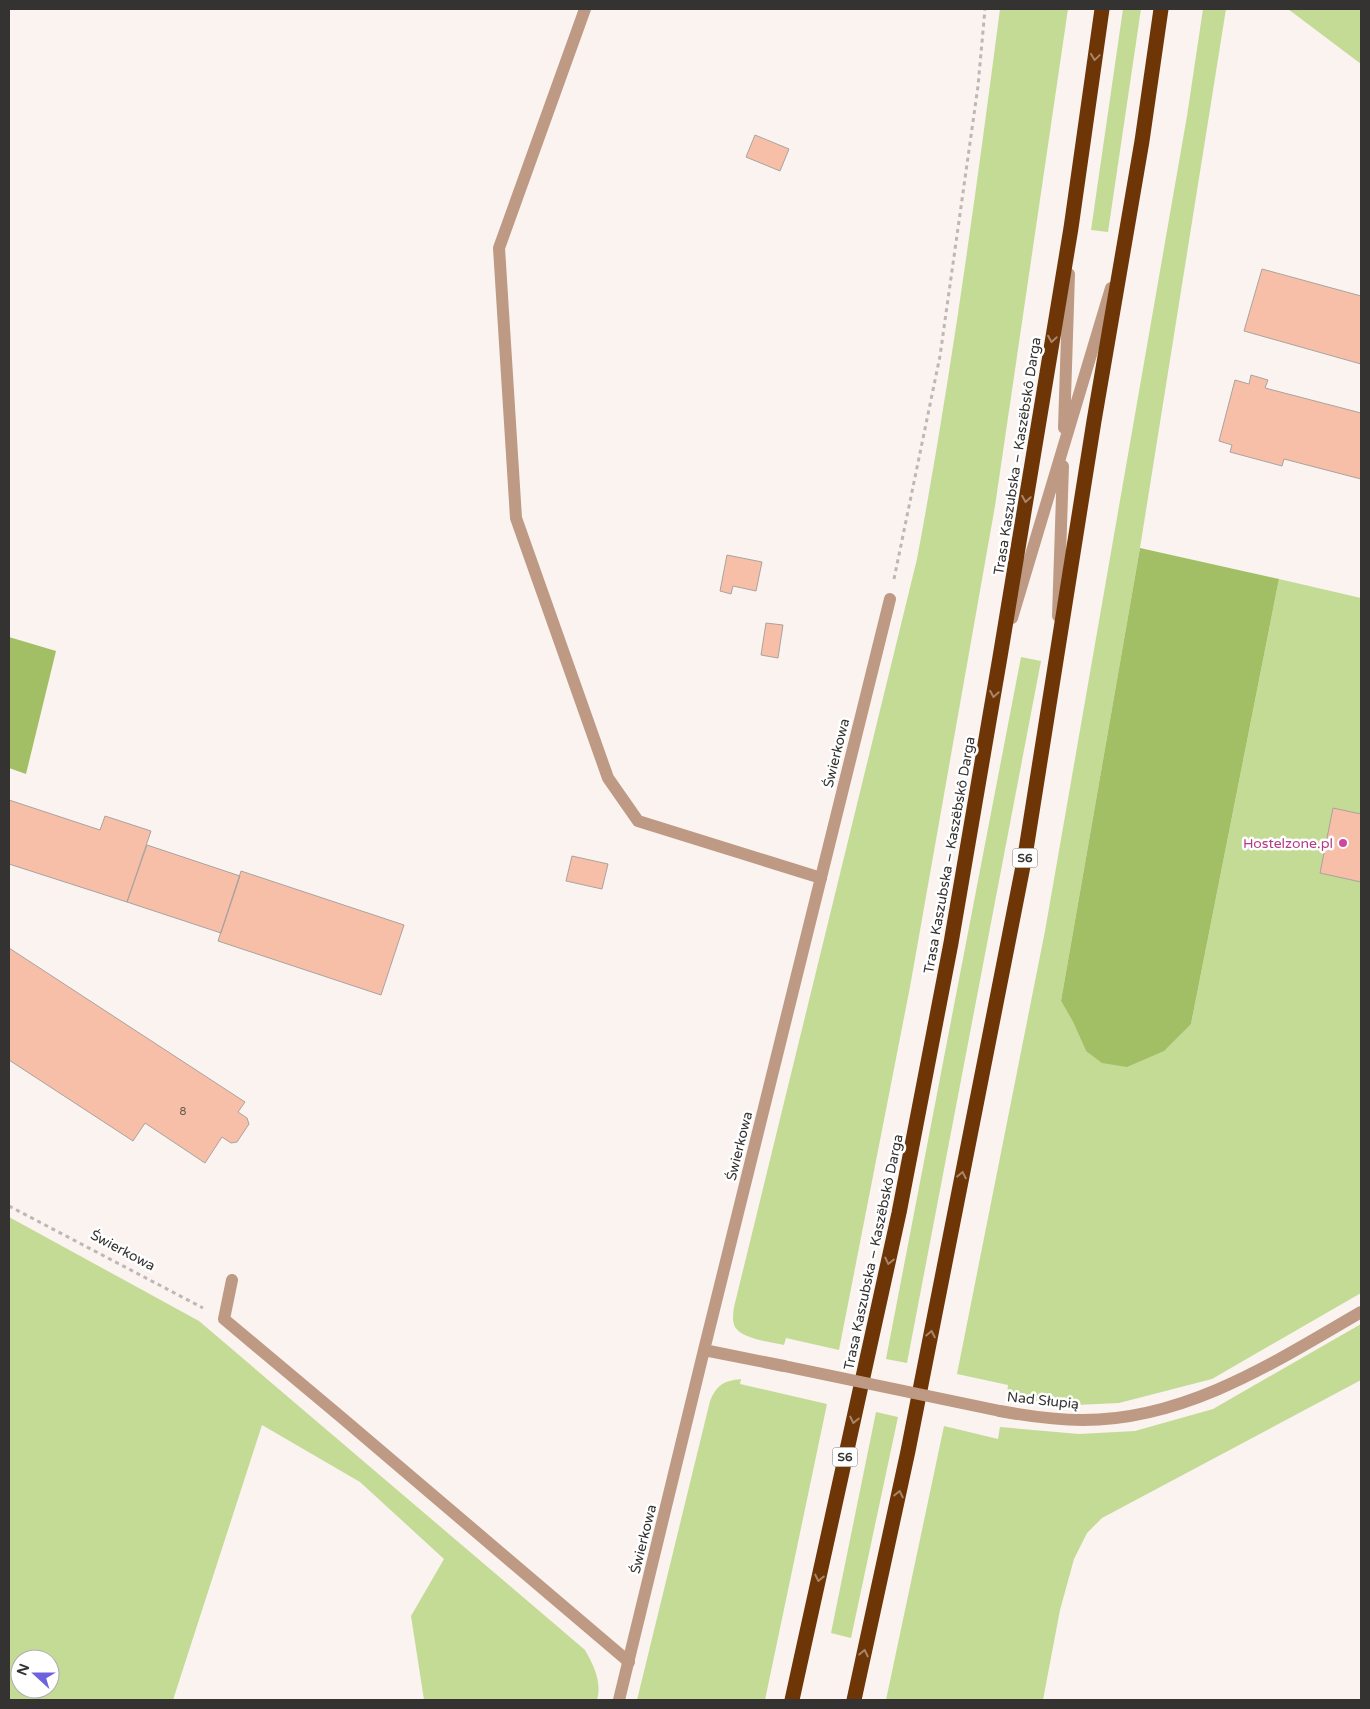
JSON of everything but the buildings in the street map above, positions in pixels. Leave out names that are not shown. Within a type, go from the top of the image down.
[{"type":"highway","name":"Trasa Kaszubska – Kaszëbskô Darga","points":[[792,1700],[899,1213],[951,943],[1070,228],[1102,9]]},
{"type":"highway","name":"S6","points":[[854,1700],[908,1451],[1023,866],[1094,421],[1127,235],[1161,9]]},
{"type":"street","points":[[585,9],[499,248],[516,518],[608,778],[638,821],[821,878]]},
{"type":"street","points":[[1056,666],[1070,228]]},
{"type":"street","points":[[1000,657],[1127,235]]},
{"type":"street","name":"Świerkowa","points":[[619,1700],[890,599]]},
{"type":"street","points":[[232,1280],[224,1319],[629,1662]]},
{"type":"street","name":"Nad Słupią","points":[[704,1350],[1000,1411],[1036,1417],[1084,1420],[1124,1417],[1172,1407],[1215,1391],[1273,1362],[1361,1312]]},
{"type":"path","points":[[890,599],[940,356],[978,86],[985,9]]},
{"type":"path","name":"Świerkowa","points":[[9,1206],[224,1319]]},
{"type":"green space","points":[[1000,9],[1068,9],[995,506],[910,987],[839,1350],[786,1338],[784,1345],[757,1339],[739,1331],[733,1322],[734,1307],[917,559],[952,354]]},
{"type":"green space","points":[[1123,9],[1141,9],[1108,232],[1091,230]]},
{"type":"green space","points":[[1203,9],[1226,9],[1140,548],[1061,1001],[1086,1051],[1191,1024],[1279,579],[1361,598],[1361,1293],[1212,1379],[1119,1403],[1076,1405],[1050,1403],[1007,1395],[1008,1385],[957,1374],[1045,931],[1187,116]]},
{"type":"green space","points":[[1288,9],[1361,9],[1361,64]]},
{"type":"green space","points":[[1140,548],[1279,579],[1191,1024],[1164,1051],[1127,1067],[1102,1063],[1086,1051],[1061,1001]]},
{"type":"green space","points":[[9,637],[56,651],[26,774],[9,768]]},
{"type":"green space","points":[[1021,657],[1041,661],[907,1363],[886,1359]]},
{"type":"green space","points":[[9,1217],[199,1321],[585,1650],[598,1680],[597,1700],[424,1700],[411,1616],[444,1559],[360,1482],[262,1425],[173,1700],[9,1700]]},
{"type":"green space","points":[[1361,1324],[1361,1380],[1102,1518],[1087,1533],[1074,1559],[1060,1610],[1043,1700],[886,1700],[944,1426],[998,1439],[1000,1427],[1079,1434],[1135,1431],[1213,1409]]},
{"type":"green space","points":[[741,1379],[740,1384],[827,1404],[765,1700],[637,1700],[710,1401],[715,1391],[721,1385]]},
{"type":"green space","points":[[876,1412],[898,1417],[851,1638],[831,1633]]},
{"type":"place","name":"Hostelzone.pl","points":[[1343,843]]}]
